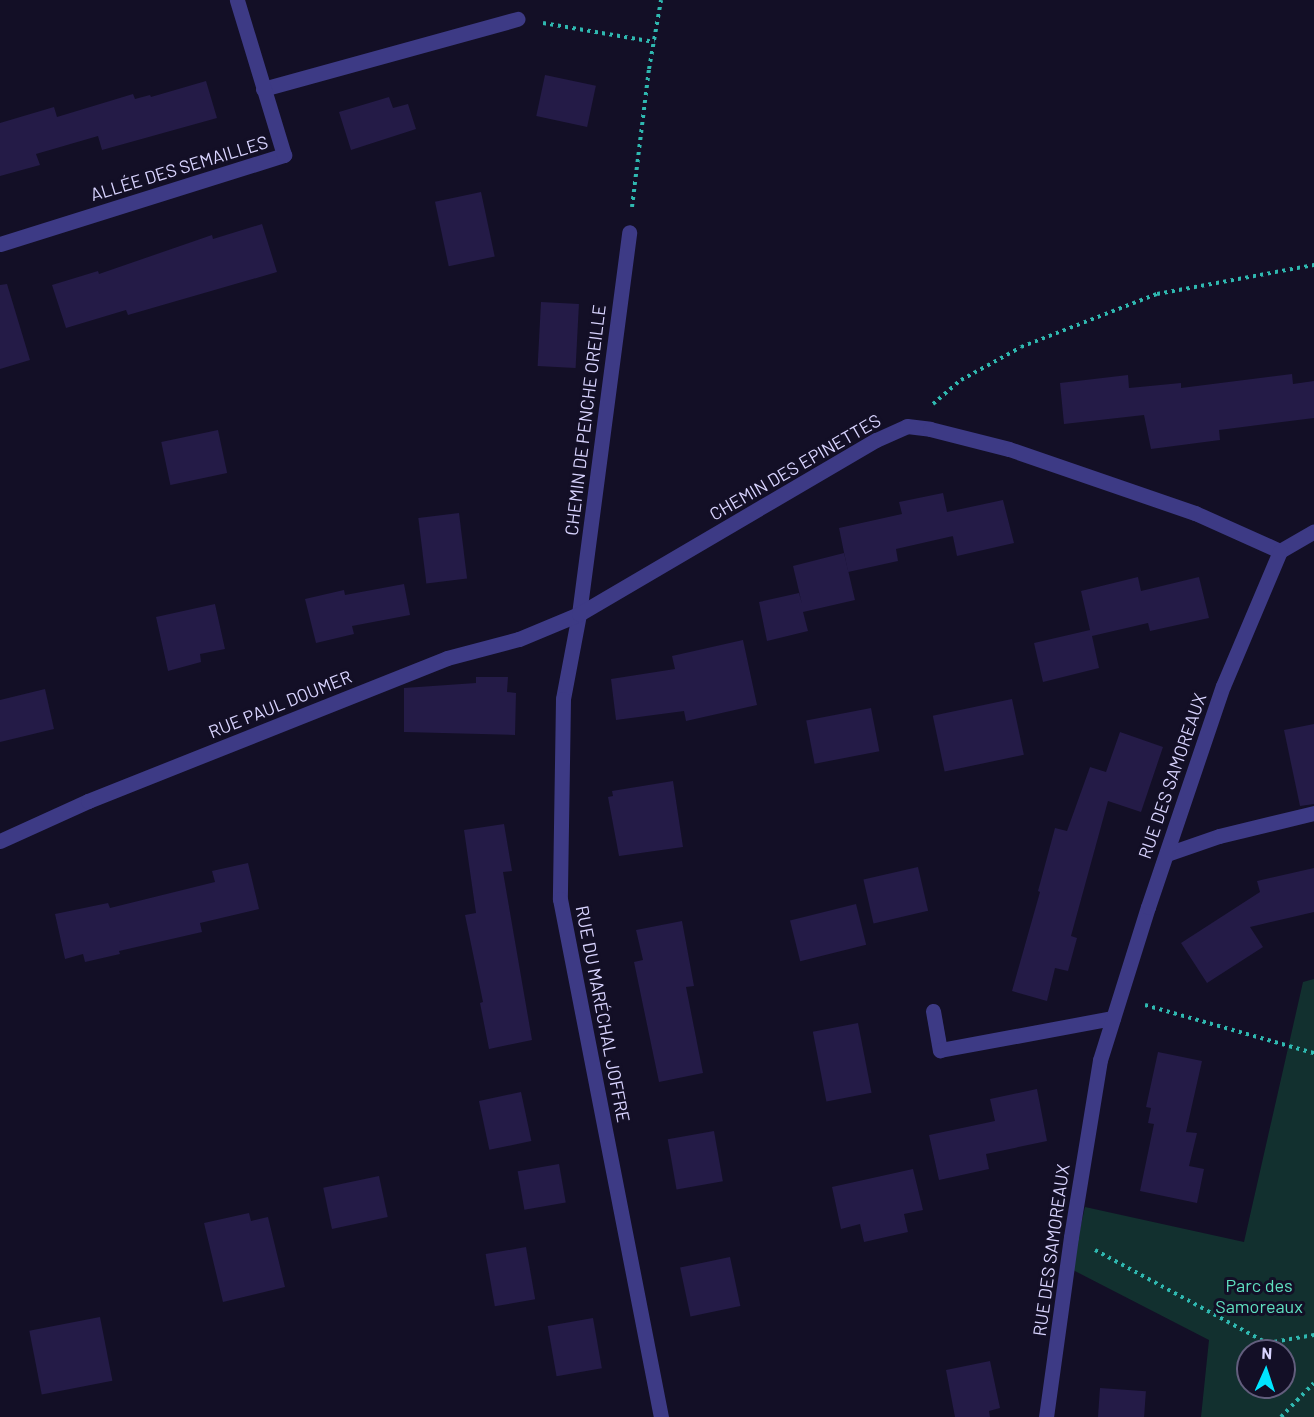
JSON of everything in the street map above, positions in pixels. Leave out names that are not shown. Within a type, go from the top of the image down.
[{"type":"street","name":"ALLÉE DES SEMAILLES","points":[[0,244],[284,155],[237,0]]},
{"type":"street","points":[[263,89],[518,19]]},
{"type":"street","name":"CHEMIN DE PENCHE OREILLE","points":[[579,614],[629,232]]},
{"type":"street","name":"CHEMIN DES EPINETTES","points":[[579,614],[876,441],[907,426],[930,429],[1009,449],[1195,513],[1280,551]]},
{"type":"street","points":[[1280,551],[1314,531]]},
{"type":"street","name":"RUE DES SAMOREAUX","points":[[1046,1417],[1071,1237],[1100,1060],[1118,997],[1223,686],[1280,551]]},
{"type":"street","name":"RUE PAUL DOUMER","points":[[0,841],[88,801],[447,658],[519,639],[579,614]]},
{"type":"street","name":"RUE DU MARÉCHAL JOFFRE","points":[[579,614],[563,699],[560,898],[660,1417]]},
{"type":"street","points":[[1167,854],[1219,836],[1314,813]]},
{"type":"street","points":[[933,1011],[940,1050],[1113,1018]]},
{"type":"path","points":[[629,232],[654,42],[662,0]]},
{"type":"path","points":[[518,19],[654,42]]},
{"type":"path","points":[[907,426],[961,380],[1042,339],[1157,294],[1314,265]]},
{"type":"path","points":[[1118,997],[1314,1053]]},
{"type":"path","points":[[1071,1237],[1267,1343],[1314,1335]]},
{"type":"path","points":[[1281,1417],[1314,1383]]},
{"type":"green space","name":"Parc des Samoreaux","points":[[1314,979],[1314,1417],[1201,1417],[1209,1340],[1071,1269],[1085,1207],[1244,1242],[1303,982]]},
{"type":"building","points":[[545,75],[596,86],[587,127],[536,116]]},
{"type":"building","points":[[206,81],[217,118],[102,150],[98,136],[36,154],[40,165],[0,176],[0,123],[54,107],[57,117],[133,94],[135,99],[150,95],[151,97]]},
{"type":"building","points":[[389,97],[393,108],[408,104],[416,129],[351,150],[339,112]]},
{"type":"building","points":[[481,192],[495,257],[449,266],[435,202]]},
{"type":"building","points":[[262,224],[277,272],[128,315],[126,310],[66,328],[52,285],[98,271],[99,274],[212,235],[213,239]]},
{"type":"building","points":[[7,284],[30,360],[0,369],[0,285]]},
{"type":"building","points":[[541,302],[579,304],[576,368],[538,366]]},
{"type":"building","points":[[1292,374],[1293,384],[1314,381],[1314,418],[1219,430],[1220,440],[1151,449],[1144,415],[1064,424],[1060,383],[1128,375],[1129,388],[1181,383],[1181,388]]},
{"type":"building","points":[[218,430],[227,473],[170,485],[161,442]]},
{"type":"building","points":[[943,493],[947,512],[1003,500],[1014,543],[957,556],[953,536],[896,549],[898,561],[848,572],[839,528],[902,514],[899,502]]},
{"type":"building","points":[[459,513],[467,579],[426,584],[418,518]]},
{"type":"building","points":[[844,553],[855,600],[803,612],[808,631],[767,641],[759,602],[799,593],[802,604],[793,566]]},
{"type":"building","points":[[1138,577],[1141,591],[1199,577],[1209,618],[1150,631],[1148,623],[1092,636],[1099,668],[1043,682],[1034,643],[1090,630],[1081,591]]},
{"type":"building","points":[[404,584],[410,615],[352,626],[354,634],[316,643],[305,599],[344,590],[345,595]]},
{"type":"building","points":[[215,604],[225,649],[200,654],[201,662],[168,671],[156,617]]},
{"type":"building","points":[[743,640],[757,705],[686,721],[684,711],[616,720],[611,679],[675,669],[672,656]]},
{"type":"building","points":[[476,677],[508,677],[507,692],[516,693],[515,735],[404,732],[404,688],[476,683]]},
{"type":"building","points":[[45,689],[54,729],[0,742],[0,700]]},
{"type":"building","points":[[1012,699],[1024,755],[945,772],[933,716]]},
{"type":"building","points":[[871,708],[879,751],[815,764],[806,721]]},
{"type":"building","points":[[1314,724],[1314,804],[1300,806],[1284,730]]},
{"type":"building","points":[[1120,732],[1163,747],[1141,812],[1108,801],[1071,936],[1077,938],[1068,971],[1055,968],[1047,1001],[1012,991],[1040,892],[1038,891],[1055,828],[1067,831],[1090,767],[1106,772]]},
{"type":"building","points":[[673,781],[683,847],[619,856],[608,797],[613,796],[612,791]]},
{"type":"building","points":[[504,824],[512,871],[503,872],[532,1040],[489,1049],[480,1003],[483,1002],[465,915],[476,913],[464,830]]},
{"type":"building","points":[[248,863],[259,909],[200,923],[202,932],[119,951],[120,954],[85,962],[83,954],[65,959],[55,914],[108,903],[110,908],[215,882],[212,871]]},
{"type":"building","points":[[918,867],[928,911],[874,923],[863,880]]},
{"type":"building","points":[[1314,868],[1314,912],[1250,927],[1263,947],[1207,983],[1181,943],[1260,892],[1257,881]]},
{"type":"building","points":[[856,904],[866,945],[800,961],[790,920]]},
{"type":"building","points":[[682,921],[694,986],[686,987],[703,1073],[659,1082],[634,962],[643,960],[636,930]]},
{"type":"building","points":[[858,1023],[872,1093],[826,1101],[813,1032]]},
{"type":"building","points":[[1158,1052],[1202,1061],[1186,1132],[1197,1133],[1189,1166],[1204,1169],[1197,1203],[1140,1191],[1154,1124],[1148,1123],[1151,1108],[1146,1107]]},
{"type":"building","points":[[1037,1089],[1047,1141],[986,1154],[989,1169],[939,1180],[929,1135],[995,1121],[990,1099]]},
{"type":"building","points":[[521,1092],[531,1141],[489,1150],[479,1101]]},
{"type":"building","points":[[714,1131],[723,1181],[677,1189],[668,1139]]},
{"type":"building","points":[[559,1164],[566,1202],[524,1210],[518,1171]]},
{"type":"building","points":[[913,1169],[923,1210],[904,1214],[908,1232],[864,1242],[860,1224],[841,1229],[832,1187]]},
{"type":"building","points":[[379,1176],[388,1217],[332,1229],[323,1188]]},
{"type":"building","points":[[249,1213],[251,1221],[268,1217],[285,1287],[223,1302],[204,1223]]},
{"type":"building","points":[[526,1247],[535,1299],[495,1306],[486,1254]]},
{"type":"building","points":[[730,1257],[740,1306],[691,1317],[680,1268]]},
{"type":"building","points":[[100,1317],[112,1381],[42,1395],[29,1331]]},
{"type":"building","points":[[593,1318],[602,1368],[557,1376],[548,1326]]},
{"type":"building","points":[[990,1361],[1000,1408],[989,1411],[990,1417],[955,1417],[946,1370]]},
{"type":"building","points":[[1100,1388],[1146,1391],[1144,1417],[1098,1417]]}]
